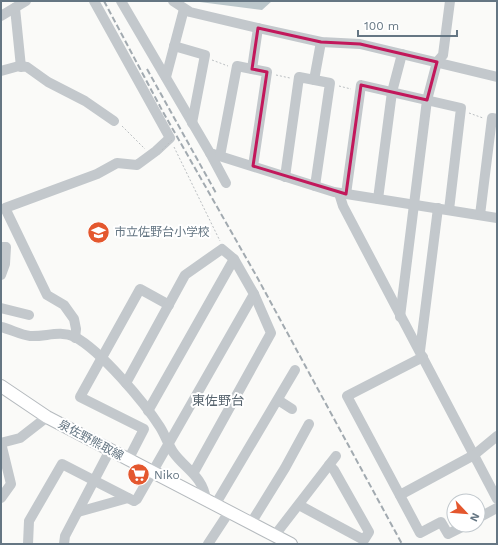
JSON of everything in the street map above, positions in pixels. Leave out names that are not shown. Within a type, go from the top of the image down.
[{"type":"main road","name":"泉佐野熊取線","points":[[2,388],[47,417],[291,544]]},
{"type":"street","points":[[1,16],[26,1]]},
{"type":"street","points":[[75,338],[76,329],[74,319],[64,305],[47,295],[6,219],[5,208],[97,174],[117,164],[137,165],[171,139],[94,1]]},
{"type":"street","points":[[122,1],[192,123],[215,154],[226,183]]},
{"type":"street","points":[[173,1],[184,9],[321,42],[360,44],[402,54],[439,60]]},
{"type":"street","points":[[400,317],[427,100],[439,60],[450,1]]},
{"type":"street","points":[[15,8],[21,67]]},
{"type":"street","points":[[166,77],[184,9]]},
{"type":"street","points":[[252,69],[258,28]]},
{"type":"street","points":[[314,80],[321,42]]},
{"type":"street","points":[[388,44],[497,76]]},
{"type":"street","points":[[174,46],[205,55],[192,123]]},
{"type":"street","points":[[378,199],[392,92],[402,54]]},
{"type":"street","points":[[215,154],[237,66],[267,72],[253,166]]},
{"type":"street","points":[[1,71],[27,67],[48,82],[85,101],[114,120]]},
{"type":"street","points":[[285,176],[299,77],[330,83],[315,186]]},
{"type":"street","points":[[449,210],[461,108],[361,85],[342,194],[343,206],[497,499]]},
{"type":"street","points":[[480,215],[494,120]]},
{"type":"street","points":[[215,154],[342,194],[415,204],[497,218]]},
{"type":"street","points":[[422,354],[438,208]]},
{"type":"street","points":[[1,247],[6,247],[5,264],[1,275]]},
{"type":"street","points":[[126,382],[186,275],[222,249],[234,259],[254,294],[271,333],[194,472]]},
{"type":"street","points":[[148,411],[234,259]]},
{"type":"street","points":[[128,460],[144,429],[80,397],[140,289],[169,305]]},
{"type":"street","points":[[28,544],[29,521],[62,464],[134,501],[137,499],[170,444],[254,294]]},
{"type":"street","points":[[1,323],[3,309],[29,315]]},
{"type":"street","points":[[1,327],[29,336],[61,333],[75,338],[101,358],[126,382],[160,427],[172,450],[180,460],[194,472],[211,503],[278,400],[295,370]]},
{"type":"street","points":[[422,354],[347,396],[420,533],[441,522],[446,531]]},
{"type":"street","points":[[278,400],[292,409]]},
{"type":"street","points":[[1,498],[11,484],[1,443],[20,438],[47,417]]},
{"type":"street","points":[[251,523],[285,468],[309,424]]},
{"type":"street","points":[[400,495],[474,455],[497,436]]},
{"type":"street","points":[[64,544],[65,536],[110,450]]},
{"type":"street","points":[[274,535],[336,456]]},
{"type":"street","points":[[299,505],[364,540],[369,532],[334,470],[329,465]]},
{"type":"street","points":[[78,512],[128,498]]},
{"type":"street","points":[[486,514],[497,508]]},
{"type":"street","points":[[208,544],[229,512]]},
{"type":"path","points":[[204,58],[236,68]]},
{"type":"path","points":[[267,74],[299,80]]},
{"type":"path","points":[[330,84],[360,90]]},
{"type":"path","points":[[460,110],[494,120]]},
{"type":"path","points":[[114,120],[152,155]]},
{"type":"path","points":[[162,150],[171,139],[195,185],[222,245],[222,249]]},
{"type":"highlighted area","points":[[258,28],[321,42],[360,44],[437,62],[427,100],[361,85],[346,194],[253,166],[267,72],[252,69]]},
{"type":"shaded area","points":[[192,1],[272,1],[262,10]]},
{"type":"railway","points":[[104,1],[163,112],[257,277],[402,544]]},
{"type":"railway","points":[[147,69],[216,193]]},
{"type":"place","name":"市立佐野台小学校","points":[[98,232]]},
{"type":"place","name":"Niko","points":[[139,475]]},
{"type":"district","name":"東佐野台","points":[[218,400]]}]
